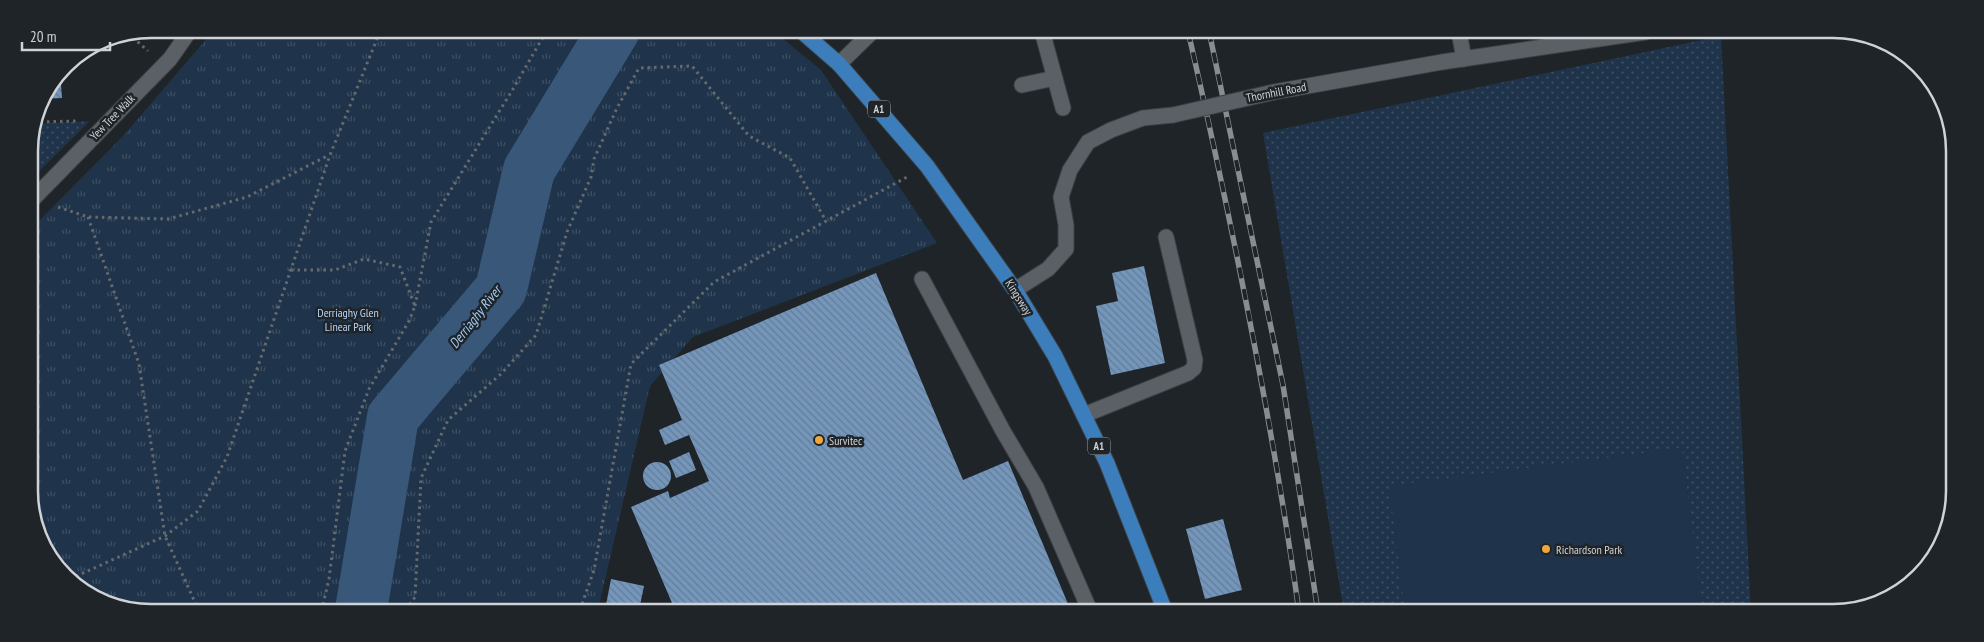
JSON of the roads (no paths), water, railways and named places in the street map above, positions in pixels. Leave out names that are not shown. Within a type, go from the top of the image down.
[{"type":"main road","name":"Kingsway","points":[[809,38],[839,64],[928,166],[1015,290],[1055,356],[1107,463],[1162,604]]},
{"type":"street","name":"Yew Tree Walk","points":[[38,194],[170,59],[185,38]]},
{"type":"street","points":[[839,64],[865,38]]},
{"type":"street","points":[[1044,38],[1062,108]]},
{"type":"street","points":[[1460,38],[1464,59]]},
{"type":"street","name":"Thornhill Road","points":[[1015,290],[1048,269],[1066,249],[1066,225],[1061,197],[1070,170],[1088,142],[1111,130],[1143,118],[1173,115],[1274,92],[1464,59],[1606,38]]},
{"type":"street","points":[[1022,85],[1055,78]]},
{"type":"street","points":[[1084,415],[1188,373],[1194,368],[1195,360],[1166,237]]},
{"type":"street","points":[[922,279],[1002,431],[1036,487],[1087,604]]},
{"type":"waterway","name":"Derriaghy River","points":[[362,604],[393,417],[501,289],[529,170],[609,38]]},
{"type":"railway","points":[[1190,38],[1220,175],[1264,393],[1298,604]]},
{"type":"railway","points":[[1210,38],[1283,385],[1317,604]]},
{"type":"place","name":"Survitec","points":[[819,440]]},
{"type":"place","name":"Richardson Park","points":[[1546,549]]},
{"type":"park label","name":"Derriaghy Glen Linear Park","points":[[348,319]]}]
